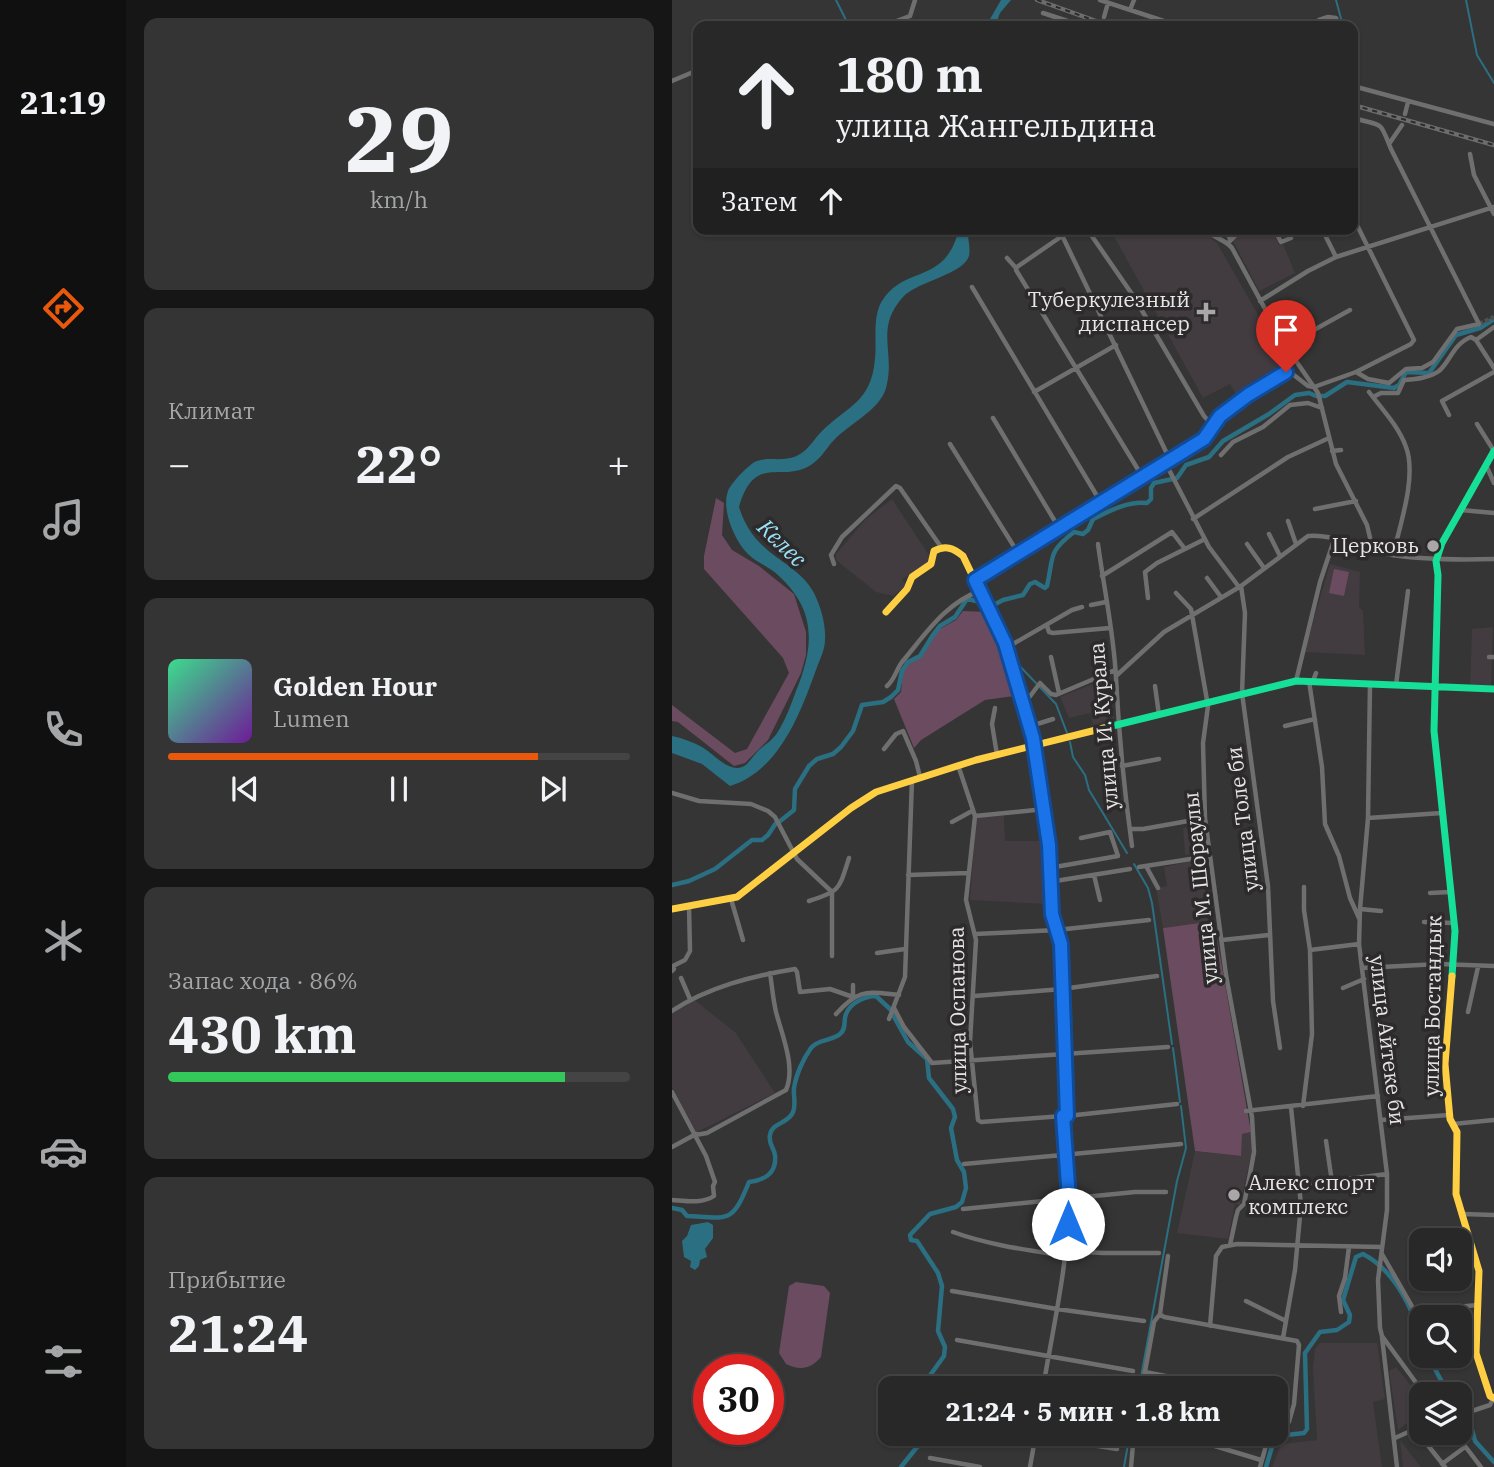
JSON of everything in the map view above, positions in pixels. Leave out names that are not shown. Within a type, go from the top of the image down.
[{"type":"street","points":[[896,21],[910,16],[915,0]]},
{"type":"street","points":[[1100,0],[1164,21]]},
{"type":"street","points":[[1130,10],[1134,0]]},
{"type":"street","points":[[1104,17],[1111,2]]},
{"type":"street","points":[[1043,13],[1068,21]]},
{"type":"street","points":[[1320,21],[1334,17],[1338,21]]},
{"type":"street","points":[[672,82],[693,72]]},
{"type":"street","points":[[1358,87],[1480,118],[1494,124]]},
{"type":"street","points":[[1405,114],[1408,102]]},
{"type":"street","points":[[1356,372],[1368,379],[1389,383],[1406,369],[1422,368],[1433,362],[1457,329],[1479,324],[1382,126],[1358,119]]},
{"type":"street","points":[[1389,144],[1402,125]]},
{"type":"street","points":[[1470,154],[1474,175],[1494,214]]},
{"type":"street","points":[[1260,300],[1336,257],[1493,208]]},
{"type":"street","points":[[975,580],[1204,439],[1220,416],[1285,370],[1308,386],[1314,387],[1356,372],[1411,344],[1414,338],[1358,227]]},
{"type":"street","points":[[1091,235],[1134,297],[1204,416],[1213,426]]},
{"type":"street","points":[[1212,235],[1229,241]]},
{"type":"street","points":[[1228,235],[1285,346],[1318,393],[1332,451],[1341,475],[1370,531],[1370,551]]},
{"type":"street","points":[[1229,241],[1236,235]]},
{"type":"street","points":[[1277,235],[1281,242],[1291,238]]},
{"type":"street","points":[[1325,235],[1336,257]]},
{"type":"street","points":[[1016,268],[1062,236]]},
{"type":"street","name":"улица Толе би","points":[[1062,236],[1116,345],[1193,519],[1240,587],[1245,613],[1242,693],[1268,886],[1273,1000],[1280,1048]]},
{"type":"street","points":[[1007,258],[1016,268],[1142,476]]},
{"type":"street","points":[[972,287],[1100,501]]},
{"type":"street","points":[[1285,346],[1350,310]]},
{"type":"street","points":[[1476,340],[1494,327]]},
{"type":"street","points":[[1393,555],[1408,485],[1408,451],[1402,438],[1371,395],[1398,393],[1404,380],[1425,377],[1439,370],[1463,341],[1471,337],[1476,340],[1494,370],[1442,401],[1449,415]]},
{"type":"street","points":[[1034,392],[1116,345]]},
{"type":"street","points":[[1221,455],[1233,442],[1263,427],[1290,405],[1311,404],[1323,408]]},
{"type":"street","points":[[993,418],[1059,528]]},
{"type":"street","points":[[1436,561],[1442,543],[1494,451],[1477,424]]},
{"type":"street","points":[[1193,519],[1288,457],[1329,438]]},
{"type":"street","points":[[950,444],[1018,554]]},
{"type":"street","points":[[1332,451],[1341,450]]},
{"type":"street","points":[[1486,465],[1494,483]]},
{"type":"street","points":[[834,564],[831,555],[840,539],[896,486],[905,494],[924,526],[942,548]]},
{"type":"street","points":[[1315,509],[1356,501]]},
{"type":"street","points":[[1461,510],[1494,513]]},
{"type":"street","points":[[1288,522],[1296,544]]},
{"type":"street","points":[[1102,576],[1172,532],[1185,549]]},
{"type":"street","points":[[1269,534],[1280,556]]},
{"type":"street","points":[[1116,676],[1164,632],[1240,587],[1310,536],[1370,551],[1436,561],[1494,559]]},
{"type":"street","points":[[1148,598],[1149,586],[1145,572],[1205,539]]},
{"type":"street","points":[[1296,681],[1334,540]]},
{"type":"street","name":"улица И. Курала","points":[[1098,544],[1116,676],[1118,725],[1130,829],[1205,818]]},
{"type":"street","points":[[1247,544],[1264,568]]},
{"type":"street","points":[[886,612],[907,589],[912,577],[931,565],[934,551],[954,548],[961,552],[1005,643],[1031,726],[1045,809],[1052,914],[1061,944],[1069,1199],[1066,1253],[1045,1376]]},
{"type":"street","points":[[1329,556],[1329,565]]},
{"type":"street","name":"улица Бостандык","points":[[1436,561],[1438,575],[1434,731],[1454,923],[1446,1050],[1449,1115],[1457,1132],[1456,1194],[1479,1271],[1476,1353],[1488,1392],[1494,1399]]},
{"type":"street","points":[[1207,578],[1221,597]]},
{"type":"street","points":[[1185,590],[1178,595],[1192,614]]},
{"type":"street","points":[[887,686],[934,622],[963,598],[980,591]]},
{"type":"street","points":[[1396,685],[1409,592]]},
{"type":"street","points":[[1091,605],[1106,602]]},
{"type":"street","points":[[1013,644],[1082,607]]},
{"type":"street","name":"улица М. Шораулы","points":[[1192,614],[1207,702],[1203,743],[1205,818],[1222,940],[1223,975],[1254,1152],[1244,1204],[1238,1210],[1230,1245],[1217,1252],[1210,1326]]},
{"type":"street","points":[[1047,626],[1049,632],[1053,633],[1110,628]]},
{"type":"street","points":[[1051,657],[1059,693]]},
{"type":"street","points":[[1025,703],[1038,686],[1051,694],[1059,693],[1115,670]]},
{"type":"street","points":[[1313,678],[1325,824],[1339,856],[1350,898],[1359,919]]},
{"type":"street","points":[[672,909],[731,899],[755,885],[849,806],[876,792],[958,765],[1242,693],[1313,678],[1434,688],[1454,685],[1494,689]]},
{"type":"street","name":"улица Айтеке би","points":[[1370,683],[1368,818],[1359,944],[1387,1174],[1387,1210],[1378,1298],[1382,1336],[1381,1364],[1395,1438],[1397,1467]]},
{"type":"street","points":[[1155,686],[1159,715]]},
{"type":"street","points":[[995,708],[992,724],[997,755]]},
{"type":"street","points":[[1031,726],[1053,719]]},
{"type":"street","points":[[1285,726],[1315,719]]},
{"type":"street","points":[[884,749],[896,734],[902,731],[913,748],[916,778],[908,875],[905,977],[889,1019]]},
{"type":"street","points":[[1122,766],[1159,759]]},
{"type":"street","name":"улица Оспанова","points":[[958,765],[973,813],[966,900],[976,949],[971,1060],[979,1121],[1065,1116]]},
{"type":"street","points":[[672,793],[699,801],[751,804],[775,817],[797,859],[832,892],[832,956]]},
{"type":"street","points":[[692,807],[699,801]]},
{"type":"street","points":[[952,822],[973,813],[1045,809]]},
{"type":"street","points":[[775,817],[780,811]]},
{"type":"street","points":[[1368,818],[1442,813]]},
{"type":"street","points":[[1130,829],[1132,846]]},
{"type":"street","name":"улица И. Курала","points":[[1049,868],[1118,856],[1110,832],[1082,838]]},
{"type":"street","points":[[1139,867],[1210,856]]},
{"type":"street","points":[[809,901],[832,892],[841,884],[849,858]]},
{"type":"street","points":[[1146,866],[1158,888]]},
{"type":"street","points":[[1049,882],[1130,869]]},
{"type":"street","points":[[908,875],[968,873]]},
{"type":"street","points":[[1094,875],[1100,900]]},
{"type":"street","points":[[1303,1106],[1311,1046],[1310,950],[1304,910],[1304,887]]},
{"type":"street","points":[[1430,893],[1450,892]]},
{"type":"street","points":[[731,899],[743,940]]},
{"type":"street","points":[[673,970],[673,966],[685,960],[690,951],[689,906]]},
{"type":"street","points":[[1360,909],[1381,911]]},
{"type":"street","points":[[975,934],[1057,930],[1149,920]]},
{"type":"street","points":[[1424,922],[1454,923]]},
{"type":"street","points":[[1222,940],[1269,935]]},
{"type":"street","points":[[1310,950],[1359,944]]},
{"type":"street","points":[[877,953],[905,948]]},
{"type":"street","points":[[1362,968],[1452,964],[1494,966]]},
{"type":"street","points":[[1468,1012],[1478,967]]},
{"type":"street","points":[[672,1011],[704,992],[770,973],[795,969],[800,992],[830,989],[853,997]]},
{"type":"street","points":[[672,1147],[696,1134],[707,1133],[786,1090],[789,1081],[783,1029],[776,1012],[770,973]]},
{"type":"street","points":[[974,996],[1062,989],[1157,976]]},
{"type":"street","points":[[681,978],[690,999]]},
{"type":"street","points":[[1343,988],[1364,979]]},
{"type":"street","points":[[853,985],[853,997]]},
{"type":"street","points":[[836,1014],[853,997],[871,992],[899,995]]},
{"type":"street","points":[[894,1008],[904,1027],[932,1063],[1168,1047]]},
{"type":"street","points":[[672,1092],[696,1134],[715,1182],[714,1196],[711,1199],[687,1203],[672,1200]]},
{"type":"street","points":[[1248,1110],[1378,1096]]},
{"type":"street","points":[[1065,1116],[1177,1104]]},
{"type":"street","points":[[1283,1338],[1298,1246],[1301,1205],[1291,1107]]},
{"type":"street","points":[[1381,1120],[1449,1115]]},
{"type":"street","points":[[1453,1124],[1494,1120]]},
{"type":"street","points":[[1326,1141],[1332,1182]]},
{"type":"street","points":[[964,1164],[1181,1144]]},
{"type":"street","points":[[1299,1185],[1387,1174]]},
{"type":"street","points":[[963,1209],[1166,1192]]},
{"type":"street","points":[[1463,1214],[1494,1215]]},
{"type":"street","points":[[953,1232],[1014,1248],[1066,1253],[1159,1253]]},
{"type":"street","points":[[1230,1245],[1382,1250],[1413,1305]]},
{"type":"street","points":[[1342,1312],[1339,1296],[1345,1278],[1349,1247]]},
{"type":"street","points":[[1144,1376],[1154,1322],[1160,1314],[1168,1256]]},
{"type":"street","points":[[952,1290],[1056,1309],[1144,1321]]},
{"type":"street","points":[[1246,1301],[1286,1321]]},
{"type":"street","points":[[1472,1306],[1479,1305]]},
{"type":"street","points":[[1160,1314],[1164,1317],[1298,1343],[1294,1410],[1288,1422]]},
{"type":"street","points":[[1382,1336],[1416,1382]]},
{"type":"street","points":[[957,1340],[1133,1371]]},
{"type":"street","points":[[1145,1372],[1166,1376]]},
{"type":"street","points":[[1472,1411],[1490,1405],[1494,1399]]},
{"type":"street","points":[[1395,1438],[1415,1429],[1443,1465],[1465,1447],[1480,1467]]},
{"type":"street","points":[[1030,1467],[1033,1446]]},
{"type":"street","points":[[1100,1446],[1118,1449]]},
{"type":"street","points":[[1131,1467],[1133,1446]]},
{"type":"street","points":[[1215,1446],[1261,1460]]},
{"type":"street","points":[[1260,1467],[1265,1446]]},
{"type":"street","points":[[930,1458],[980,1467]]},
{"type":"shaded area","name":"Туберкулезный диспансер","points":[[1113,235],[1208,235],[1217,243],[1288,367],[1237,395],[1230,384],[1203,398]]},
{"type":"shaded area","points":[[1240,235],[1274,235],[1279,245],[1283,244],[1295,273],[1259,291],[1233,241]]},
{"type":"shaded area","points":[[716,498],[724,503],[722,535],[732,550],[759,566],[794,594],[806,632],[806,655],[801,673],[768,740],[745,763],[734,766],[678,722],[672,721],[672,705],[735,753],[747,749],[789,673],[783,658],[704,569],[704,556]]},
{"type":"shaded area","points":[[892,499],[929,555],[931,563],[902,579],[906,586],[893,596],[876,592],[837,561],[835,555],[866,519]]},
{"type":"shaded area","points":[[1330,564],[1360,572],[1359,607],[1363,611],[1365,655],[1304,652]]},
{"type":"shaded area","points":[[1334,569],[1349,572],[1344,596],[1329,593]]},
{"type":"shaded area","points":[[963,611],[987,612],[1002,642],[1014,696],[985,700],[921,740],[914,748],[894,699],[901,692],[903,671],[909,663],[922,656],[938,630],[956,620]]},
{"type":"shaded area","points":[[1493,627],[1491,685],[1470,685],[1472,629]]},
{"type":"shaded area","points":[[1110,677],[1114,718],[1093,725],[1091,713],[1069,718],[1060,697]]},
{"type":"shaded area","points":[[1004,815],[1005,841],[1044,841],[1046,904],[970,900],[976,817]]},
{"type":"shaded area","points":[[1204,825],[1207,851],[1185,855],[1183,828]]},
{"type":"shaded area","points":[[1205,858],[1214,921],[1163,928],[1156,888],[1167,886],[1164,867]]},
{"type":"shaded area","points":[[1214,921],[1251,1132],[1242,1134],[1241,1156],[1195,1151],[1163,928]]},
{"type":"shaded area","points":[[692,998],[736,1033],[775,1093],[695,1133],[672,1087],[672,1012]]},
{"type":"shaded area","name":"Алекс спорт комплекс","points":[[1251,1132],[1251,1155],[1240,1205],[1235,1204],[1228,1239],[1177,1233],[1195,1151],[1240,1156],[1242,1134]]},
{"type":"shaded area","points":[[796,1282],[824,1286],[830,1293],[821,1357],[813,1364],[801,1368],[786,1364],[784,1354],[779,1353],[789,1286]]},
{"type":"shaded area","points":[[1320,1343],[1377,1343],[1385,1399],[1373,1402],[1382,1467],[1272,1467],[1280,1446],[1317,1440],[1313,1369],[1315,1349]]},
{"type":"shaded area","points":[[1396,1367],[1409,1383],[1409,1421],[1398,1430],[1389,1371]]},
{"type":"shaded area","points":[[1400,1440],[1421,1467],[1403,1467]]},
{"type":"water","points":[[1001,0],[1011,0],[997,21],[989,21]]},
{"type":"water","name":"Келес","points":[[957,235],[968,235],[969,256],[965,262],[949,273],[909,292],[894,309],[888,330],[889,363],[883,396],[840,434],[819,458],[805,468],[763,474],[754,479],[746,489],[739,507],[745,521],[760,543],[809,585],[821,610],[825,640],[803,705],[785,739],[762,768],[747,779],[730,786],[702,764],[672,753],[672,736],[702,747],[733,768],[747,764],[779,730],[802,675],[809,645],[806,616],[791,589],[775,573],[748,554],[738,541],[730,525],[726,507],[728,491],[754,463],[791,458],[803,452],[821,432],[857,402],[873,374],[876,322],[882,301],[902,282],[935,267],[953,247]]},
{"type":"water","points":[[708,1222],[713,1225],[713,1238],[705,1249],[707,1257],[700,1260],[695,1270],[690,1267],[691,1261],[684,1257],[682,1241],[691,1225]]},
{"type":"waterway","points":[[836,0],[846,21]]},
{"type":"waterway","points":[[1336,0],[1342,21]]},
{"type":"waterway","points":[[1466,0],[1477,55],[1494,83]]},
{"type":"waterway","points":[[779,822],[794,810],[795,789],[809,766],[841,747],[853,731],[862,705],[883,702],[898,690],[902,671],[908,662],[920,656],[940,626],[955,617],[967,599],[981,602],[986,609],[1003,600],[1023,595],[1030,584],[1035,582],[1045,588],[1055,550],[1074,532],[1083,534],[1093,519],[1113,509],[1133,503],[1147,503],[1151,499],[1154,483],[1177,478],[1186,465],[1209,457],[1223,441],[1295,395],[1309,393],[1325,396],[1347,382],[1394,388],[1399,385],[1406,372],[1429,373],[1456,335],[1480,328],[1494,319]]},
{"type":"waterway","points":[[991,607],[1005,632],[1010,648]]},
{"type":"waterway","points":[[1013,659],[1056,704],[1067,733]]},
{"type":"waterway","points":[[1070,742],[1073,757],[1085,775],[1089,790],[1127,853]]},
{"type":"waterway","points":[[672,885],[689,881],[715,869],[752,840],[762,840],[776,823]]},
{"type":"waterway","points":[[1134,864],[1148,888],[1152,903],[1172,1044]]},
{"type":"waterway","points":[[672,1208],[682,1210],[687,1216],[721,1217],[733,1212],[749,1182],[764,1178],[774,1167],[771,1131],[793,1111],[796,1078],[811,1048],[840,1034],[848,1010],[858,1001],[876,996],[890,1009]]},
{"type":"waterway","points":[[893,1015],[908,1042],[927,1059],[929,1078],[953,1109],[955,1117],[951,1128],[966,1188],[962,1202],[956,1207],[930,1214],[910,1235],[911,1240],[917,1241],[938,1273],[942,1286],[938,1331],[945,1347],[944,1356],[930,1376]]},
{"type":"waterway","points":[[1173,1048],[1180,1102]]},
{"type":"waterway","points":[[1141,1376],[1177,1181],[1186,1148],[1181,1106]]},
{"type":"waterway","points":[[1266,1467],[1274,1440],[1278,1436],[1304,1433],[1307,1429],[1305,1353],[1320,1332],[1337,1330],[1349,1322],[1350,1315],[1343,1300],[1356,1257],[1363,1254],[1384,1270],[1409,1306]]},
{"type":"waterway","points":[[1434,1368],[1442,1382]]},
{"type":"waterway","points":[[1472,1430],[1475,1441],[1494,1462]]},
{"type":"waterway","points":[[901,1467],[919,1446]]},
{"type":"waterway","points":[[1124,1467],[1128,1446]]},
{"type":"tunnel","points":[[1479,324],[1494,317]]},
{"type":"railway","points":[[1037,0],[1096,21]]},
{"type":"railway","points":[[1358,106],[1494,145]]},
{"type":"traffic: fast","points":[[1452,976],[1455,931],[1434,731],[1438,575],[1436,561],[1442,543],[1494,451]]},
{"type":"traffic: fast","points":[[1104,728],[1296,681],[1494,689]]},
{"type":"traffic: fast","points":[[1042,796],[1047,827],[1050,905],[1062,953],[1067,1116],[1063,1116]]},
{"type":"traffic: slow","points":[[886,612],[907,589],[912,577],[931,564],[934,551],[949,548],[963,556],[1003,639],[1013,675],[1025,703],[1042,796]]},
{"type":"traffic: slow","points":[[672,909],[737,897],[851,808],[876,792],[976,760],[1104,728]]},
{"type":"traffic: slow","points":[[1452,976],[1445,1064],[1450,1119],[1457,1132],[1456,1194],[1479,1271],[1476,1353],[1490,1396],[1494,1398]]},
{"type":"place","name":"Туберкулезный диспансер","points":[[1206,312]]},
{"type":"place","name":"Церковь","points":[[1433,546]]},
{"type":"place","name":"Алекс спорт комплекс","points":[[1234,1195]]},
{"type":"route","points":[[1068,1224],[1069,1199],[1063,1116],[1067,1116],[1062,953],[1051,905],[1045,809],[1027,709],[1013,675],[1005,643],[975,580],[1204,439],[1220,416],[1286,372]]}]
